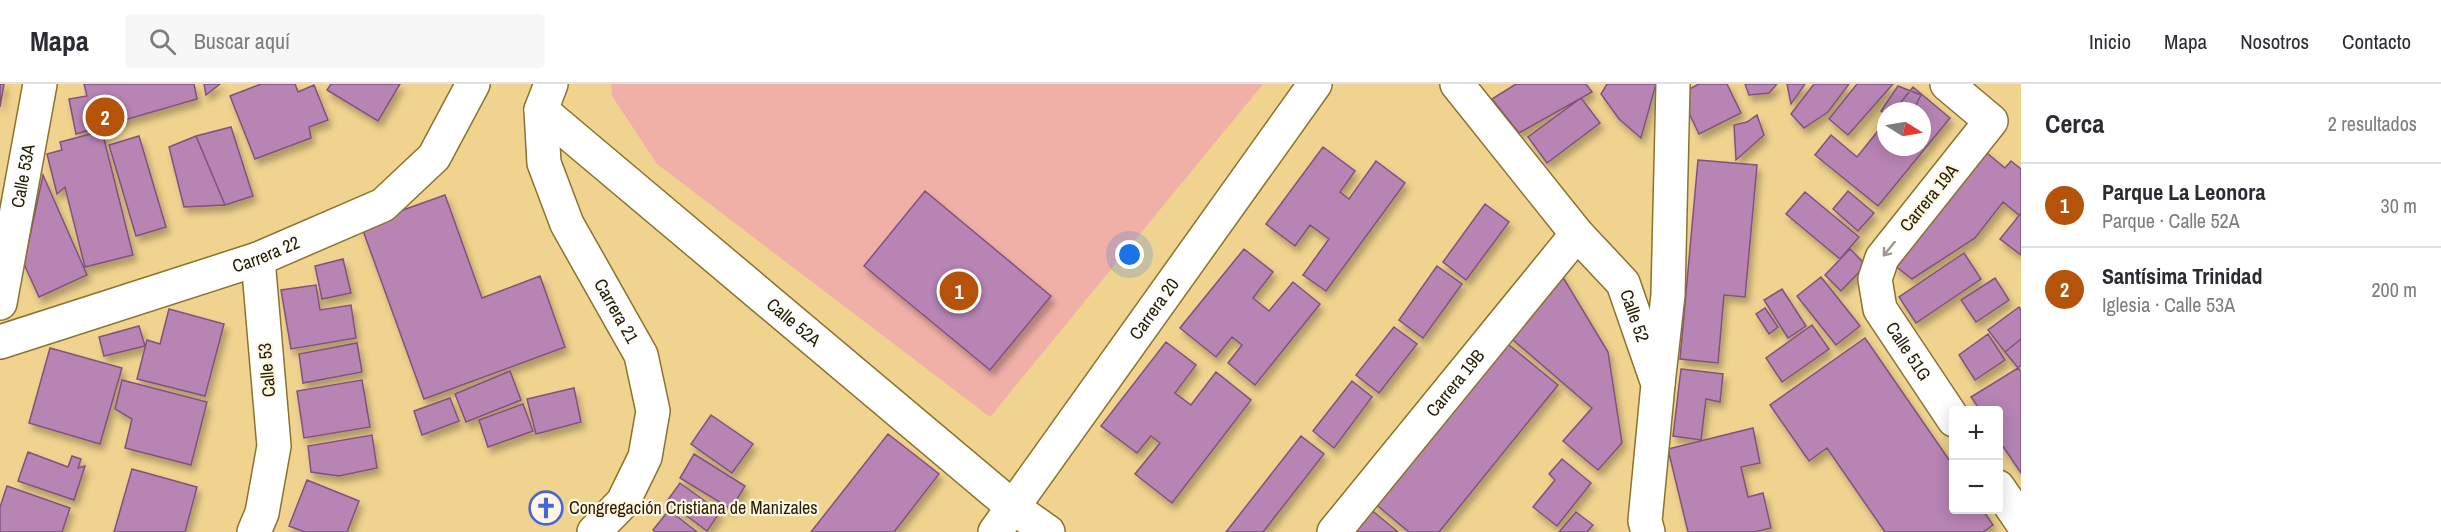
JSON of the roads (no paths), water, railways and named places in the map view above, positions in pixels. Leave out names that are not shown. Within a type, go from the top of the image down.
[{"type":"street","name":"Calle 53A","points":[[0,303],[40,84]]},
{"type":"street","name":"Carrera 22","points":[[0,342],[258,259],[383,205],[435,157],[473,84]]},
{"type":"street","name":"Carrera 20","points":[[1004,520],[1315,84]]},
{"type":"street","name":"Calle 52","points":[[1457,84],[1577,234],[1623,283],[1658,384],[1643,528]]},
{"type":"street","points":[[1658,384],[1668,295],[1673,84]]},
{"type":"street","name":"Carrera 19A","points":[[1875,279],[1882,258],[1991,121],[1947,84]]},
{"type":"street","name":"Calle 52A","points":[[546,97],[1004,520],[1048,532]]},
{"type":"street","name":"Carrera 21","points":[[546,97],[544,163],[547,173],[567,224],[641,356],[653,411],[645,457],[623,502],[594,532]]},
{"type":"street","name":"Carrera 19B","points":[[1334,532],[1577,234]]},
{"type":"street","name":"Calle 53","points":[[254,532],[262,513],[274,446],[258,259]]},
{"type":"street","name":"Calle 51G","points":[[1875,279],[1880,309],[1949,414]]},
{"type":"street","points":[[2003,494],[2021,521]]},
{"type":"place","name":"Santísima Trinidad","points":[[105,117]]},
{"type":"place","name":"Parque La Leonora","points":[[959,291]]},
{"type":"place","name":"Congregación Cristiana de Manizales","points":[[546,508]]}]
